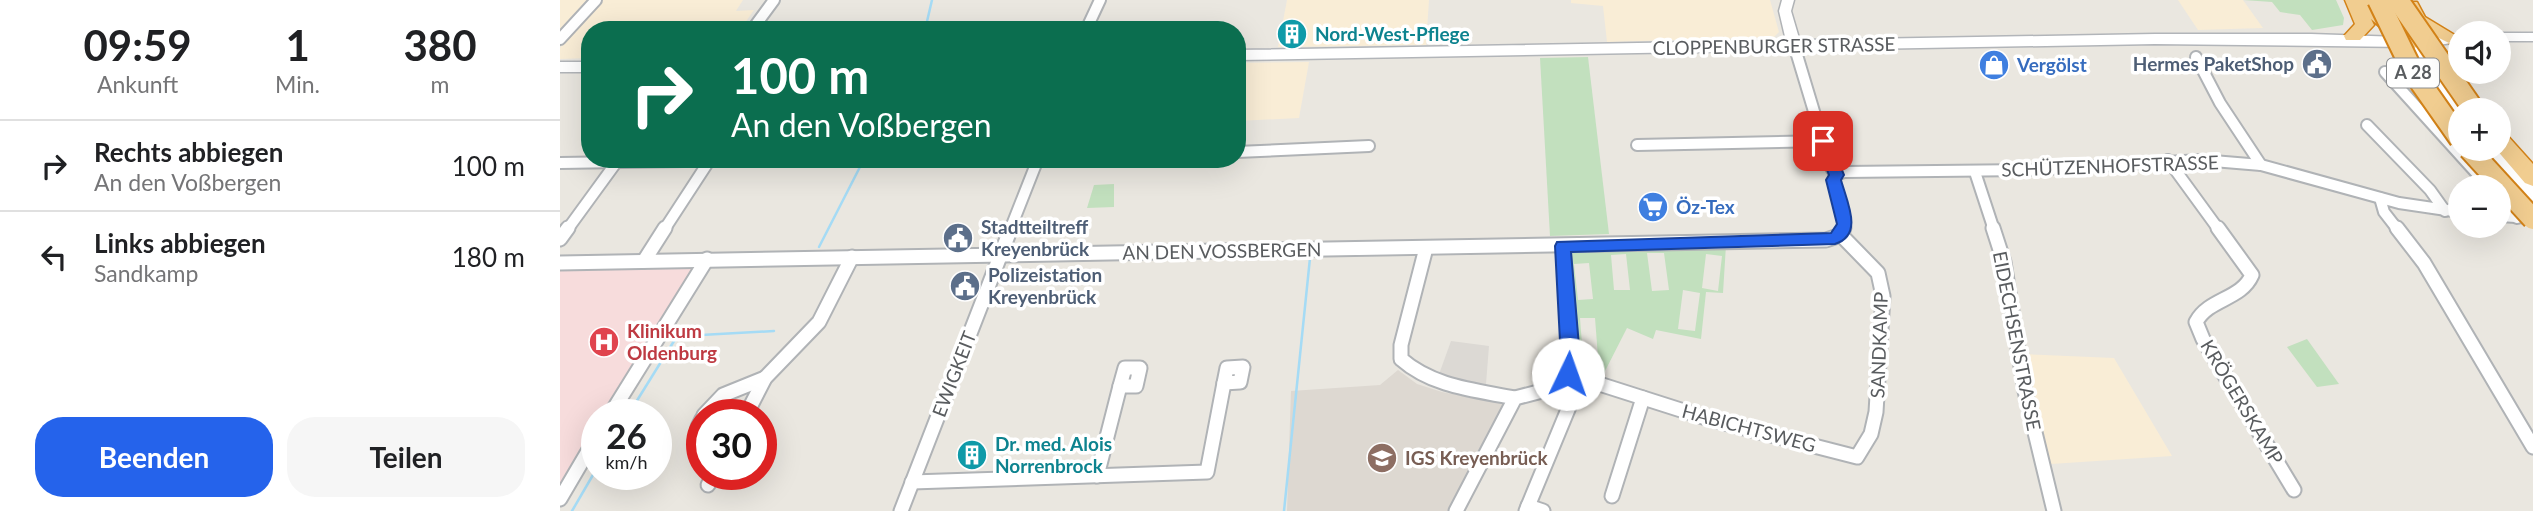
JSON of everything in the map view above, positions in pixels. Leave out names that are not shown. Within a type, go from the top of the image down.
[{"type":"highway","points":[[2353,36],[2365,24],[2354,0]]},
{"type":"highway","points":[[2361,0],[2406,40]]},
{"type":"highway","name":"A 28","points":[[2378,0],[2413,72],[2448,122]]},
{"type":"highway","points":[[2406,40],[2404,27],[2407,2]]},
{"type":"highway","points":[[2407,2],[2418,20],[2448,33]]},
{"type":"highway","name":"A 28","points":[[2407,2],[2467,98]]},
{"type":"highway","points":[[2511,153],[2533,178]]},
{"type":"highway","points":[[2479,161],[2528,218]]},
{"type":"main road","name":"CLOPPENBURGER STRASSE","points":[[2311,39],[2353,36],[2406,40]]},
{"type":"main road","points":[[2511,37],[2533,37]]},
{"type":"main road","name":"CLOPPENBURGER STRASSE","points":[[1246,55],[2448,38]]},
{"type":"main road","points":[[2406,40],[2450,98]]},
{"type":"main road","points":[[2406,40],[2448,106]]},
{"type":"main road","points":[[560,67],[581,66]]},
{"type":"main road","points":[[2491,161],[2533,207]]},
{"type":"main road","points":[[2502,161],[2533,195]]},
{"type":"street","points":[[560,38],[596,0]]},
{"type":"street","points":[[759,21],[774,0]]},
{"type":"street","points":[[1090,21],[1100,0]]},
{"type":"street","points":[[1788,0],[1785,11],[1794,45],[1836,175],[1834,180],[1845,224],[1841,235]]},
{"type":"street","points":[[2196,57],[2220,103],[2261,165]]},
{"type":"street","points":[[2385,72],[2478,175]]},
{"type":"street","points":[[2367,125],[2430,190],[2445,211]]},
{"type":"street","points":[[1637,145],[1823,141]]},
{"type":"street","points":[[1246,152],[1369,146]]},
{"type":"street","name":"SCHÜTZENHOFSTRASSE","points":[[1836,175],[1975,172],[2168,160],[2261,165],[2380,198],[2448,211]]},
{"type":"street","name":"KRÖGERSKAMP","points":[[2168,160],[2252,275],[2245,289],[2203,310],[2196,322],[2294,490]]},
{"type":"street","points":[[560,163],[581,162]]},
{"type":"street","points":[[560,239],[612,168]]},
{"type":"street","points":[[644,261],[704,168]]},
{"type":"street","name":"EWIGKEIT","points":[[901,511],[1035,168]]},
{"type":"street","name":"EIDECHSENSTRASSE","points":[[1975,172],[2004,262],[2025,391],[2054,511]]},
{"type":"street","points":[[2380,198],[2384,212],[2424,263],[2533,447]]},
{"type":"street","points":[[2511,206],[2528,218]]},
{"type":"street","name":"AN DEN VOSSBERGEN","points":[[560,263],[1563,246],[1826,240],[1841,235]]},
{"type":"street","name":"SANDKAMP","points":[[1841,235],[1878,273],[1883,296],[1877,404],[1871,434],[1857,457]]},
{"type":"street","points":[[1532,509],[1575,376],[1563,246]]},
{"type":"street","points":[[1426,248],[1401,345],[1401,359],[1412,371],[1429,378],[1515,398],[1542,391],[1575,376]]},
{"type":"street","points":[[754,399],[765,378],[819,322],[852,257]]},
{"type":"street","points":[[620,399],[707,260]]},
{"type":"street","name":"HABICHTSWEG","points":[[1575,376],[1709,419],[1857,457]]},
{"type":"street","points":[[722,399],[731,390],[765,378]]},
{"type":"street","points":[[912,482],[1207,472],[1224,383]]},
{"type":"street","points":[[1097,476],[1120,386]]},
{"type":"street","points":[[1456,511],[1515,398]]},
{"type":"street","points":[[1612,496],[1643,398]]},
{"type":"street","points":[[560,499],[581,463]]},
{"type":"shaded area","points":[[560,0],[593,0],[560,34]]},
{"type":"shaded area","points":[[598,0],[743,0],[736,11],[754,10],[746,21],[581,21]]},
{"type":"shaded area","points":[[1287,0],[1429,0],[1426,45],[1278,47]]},
{"type":"shaded area","points":[[1571,0],[1770,0],[1779,32],[1774,37],[1607,42],[1603,6],[1571,3]]},
{"type":"shaded area","points":[[2178,0],[2243,0],[2263,28],[2198,30]]},
{"type":"shaded area","points":[[581,21],[581,58],[560,59],[560,48]]},
{"type":"shaded area","points":[[1309,62],[1299,118],[1246,121],[1246,63]]},
{"type":"shaded area","name":"Klinikum Oldenburg","points":[[693,268],[613,399],[581,399],[581,451],[560,484],[560,269]]},
{"type":"shaded area","points":[[1451,341],[1489,346],[1486,384],[1438,377]]},
{"type":"shaded area","points":[[2023,354],[2114,358],[2172,456],[2051,464]]},
{"type":"shaded area","name":"IGS Kreyenbrück","points":[[1398,370],[1417,384],[1442,392],[1504,404],[1449,511],[1287,511],[1291,391],[1380,385]]},
{"type":"green space","points":[[2243,0],[2336,0],[2344,18],[2343,25],[2312,30],[2300,15],[2280,12],[2272,2]]},
{"type":"green space","points":[[1588,57],[1609,234],[1550,236],[1540,58]]},
{"type":"green space","points":[[1114,184],[1114,207],[1087,208],[1094,185]]},
{"type":"green space","points":[[1726,245],[1723,293],[1706,292],[1701,339],[1656,330],[1653,339],[1627,328],[1602,377],[1586,373],[1581,367],[1570,254],[1577,250]],"holes":[[[1647,253],[1664,253],[1669,290],[1652,291]],[[1626,254],[1630,290],[1614,290],[1611,255]],[[1706,254],[1722,256],[1718,291],[1702,288]],[[1589,263],[1593,299],[1578,300],[1574,264]],[[1683,290],[1700,293],[1695,331],[1678,329]],[[1580,318],[1595,318],[1598,357],[1583,357]]]},
{"type":"green space","points":[[2307,339],[2339,384],[2317,387],[2287,347]]},
{"type":"waterway","points":[[927,21],[932,0]]},
{"type":"waterway","points":[[819,247],[859,168]]},
{"type":"waterway","points":[[1284,511],[1310,258]]},
{"type":"waterway","points":[[638,399],[674,341],[683,336],[774,331]]},
{"type":"waterway","points":[[572,511],[584,490]]},
{"type":"place","name":"Nord-West-Pflege","points":[[1292,34]]},
{"type":"place","name":"Hermes PaketShop","points":[[2317,64]]},
{"type":"place","name":"Vergölst","points":[[1994,65]]},
{"type":"place","name":"Öz-Tex","points":[[1653,207]]},
{"type":"place","name":"Stadtteiltreff Kreyenbrück","points":[[958,238]]},
{"type":"place","name":"Polizeistation Kreyenbrück","points":[[965,286]]},
{"type":"place","name":"Klinikum Oldenburg","points":[[604,342]]},
{"type":"place","name":"Dr. med. Alois Norrenbrock","points":[[972,455]]},
{"type":"place","name":"IGS Kreyenbrück","points":[[1382,458]]},
{"type":"route","points":[[1568,374],[1572,358],[1563,246],[1835,238],[1841,235],[1845,224],[1834,180],[1836,175],[1831,168],[1823,141]]}]
